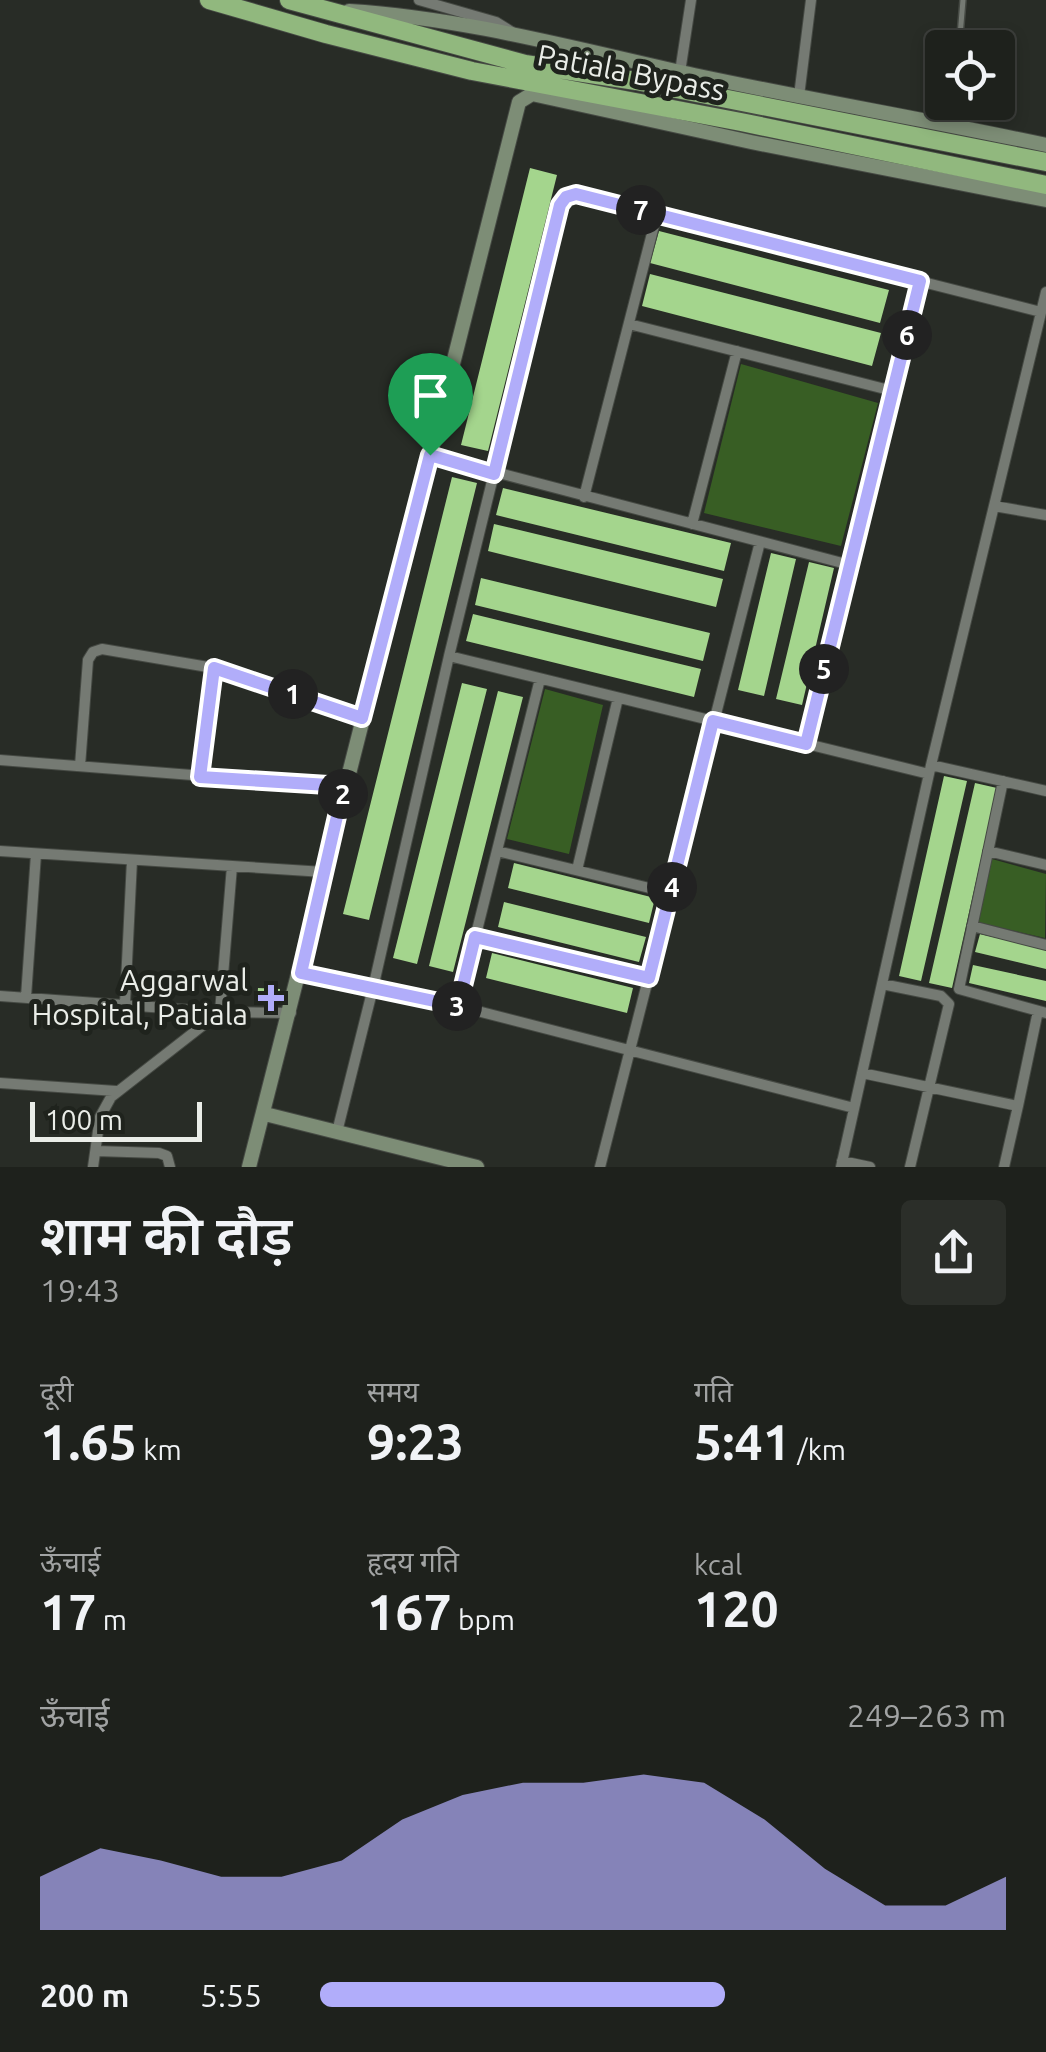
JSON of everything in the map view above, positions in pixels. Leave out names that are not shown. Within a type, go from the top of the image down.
[{"type":"highway","name":"Patiala Bypass","points":[[209,0],[472,71],[1046,186]]},
{"type":"highway","points":[[288,0],[525,64],[1046,162]]},
{"type":"street","points":[[425,0],[496,22],[518,36]]},
{"type":"street","points":[[680,72],[691,0]]},
{"type":"street","points":[[799,96],[811,0]]},
{"type":"street","points":[[318,8],[388,13],[518,36],[1046,145]]},
{"type":"street","points":[[250,1167],[519,102],[532,94],[1046,200]]},
{"type":"street","points":[[337,1132],[448,656],[560,205],[566,197],[576,194],[1041,312]]},
{"type":"street","points":[[584,496],[656,214]]},
{"type":"street","points":[[806,744],[920,281]]},
{"type":"street","points":[[870,1167],[842,1164],[930,770],[1046,292]]},
{"type":"street","points":[[628,324],[893,390]]},
{"type":"street","points":[[692,524],[737,351]]},
{"type":"street","points":[[430,455],[850,565]]},
{"type":"street","points":[[994,506],[1046,515]]},
{"type":"street","points":[[600,1167],[760,542]]},
{"type":"street","points":[[80,766],[88,660],[93,652],[102,649],[214,668],[362,718]]},
{"type":"street","points":[[448,656],[806,744],[1046,791]]},
{"type":"street","points":[[200,777],[214,668]]},
{"type":"street","points":[[458,1006],[540,679]]},
{"type":"street","points":[[577,870],[618,698]]},
{"type":"street","points":[[0,760],[344,786]]},
{"type":"street","points":[[1003,781],[959,989],[1042,1012],[1004,1167]]},
{"type":"street","points":[[0,851],[324,872]]},
{"type":"street","points":[[496,851],[670,893]]},
{"type":"street","points":[[988,851],[1046,866]]},
{"type":"street","points":[[26,998],[36,854]]},
{"type":"street","points":[[126,1003],[132,860]]},
{"type":"street","points":[[93,1167],[104,1106],[117,1091],[220,1012],[232,866]]},
{"type":"street","points":[[972,926],[1046,944]]},
{"type":"street","points":[[475,937],[649,978]]},
{"type":"street","points":[[301,973],[458,1006],[854,1108]]},
{"type":"street","points":[[882,984],[941,996],[949,1004],[910,1167]]},
{"type":"street","points":[[0,996],[220,1012],[291,1013]]},
{"type":"street","points":[[862,1073],[1018,1106]]},
{"type":"street","points":[[0,1083],[117,1091]]},
{"type":"street","points":[[265,1114],[477,1167]]},
{"type":"street","points":[[96,1151],[159,1153],[167,1156],[170,1167]]},
{"type":"lane","points":[[961,30],[964,0]]},
{"type":"lane","points":[[951,126],[952,120]]},
{"type":"green space","points":[[741,364],[878,403],[841,546],[704,513]]},
{"type":"green space","points":[[545,689],[603,705],[569,854],[507,839]]},
{"type":"green space","points":[[992,859],[1046,874],[1045,938],[977,922]]},
{"type":"building","points":[[530,168],[557,175],[488,451],[461,445]]},
{"type":"building","points":[[659,231],[889,290],[880,323],[650,263]]},
{"type":"building","points":[[650,274],[881,333],[872,366],[642,306]]},
{"type":"building","points":[[452,477],[477,483],[369,920],[343,914]]},
{"type":"building","points":[[503,488],[731,543],[724,571],[496,515]]},
{"type":"building","points":[[494,524],[723,579],[716,607],[488,551]]},
{"type":"building","points":[[771,553],[796,559],[764,696],[738,690]]},
{"type":"building","points":[[809,562],[834,568],[802,705],[776,699]]},
{"type":"building","points":[[481,578],[710,633],[703,661],[475,605]]},
{"type":"building","points":[[473,614],[701,669],[694,697],[466,641]]},
{"type":"building","points":[[462,683],[487,689],[417,964],[393,958]]},
{"type":"building","points":[[498,691],[523,697],[453,972],[429,966]]},
{"type":"building","points":[[944,776],[967,781],[921,981],[899,976]]},
{"type":"building","points":[[975,783],[997,788],[952,988],[929,983]]},
{"type":"building","points":[[514,863],[655,898],[649,923],[508,888]]},
{"type":"building","points":[[504,902],[646,937],[639,962],[498,927]]},
{"type":"building","points":[[980,934],[1046,949],[1046,969],[975,952]]},
{"type":"building","points":[[492,953],[633,988],[627,1013],[486,978]]},
{"type":"building","points":[[973,965],[1046,981],[1046,1001],[969,983]]},
{"type":"building","points":[[258,988],[280,989],[279,1005],[257,1004]]},
{"type":"place","name":"Aggarwal Hospital, Patiala","points":[[271,998]]},
{"type":"route","points":[[576,194],[920,281],[806,744],[713,721],[649,978],[475,937],[458,1006],[301,973],[344,786],[200,777],[214,668],[362,718],[430,455],[494,474],[560,205],[566,197],[576,194]]}]
